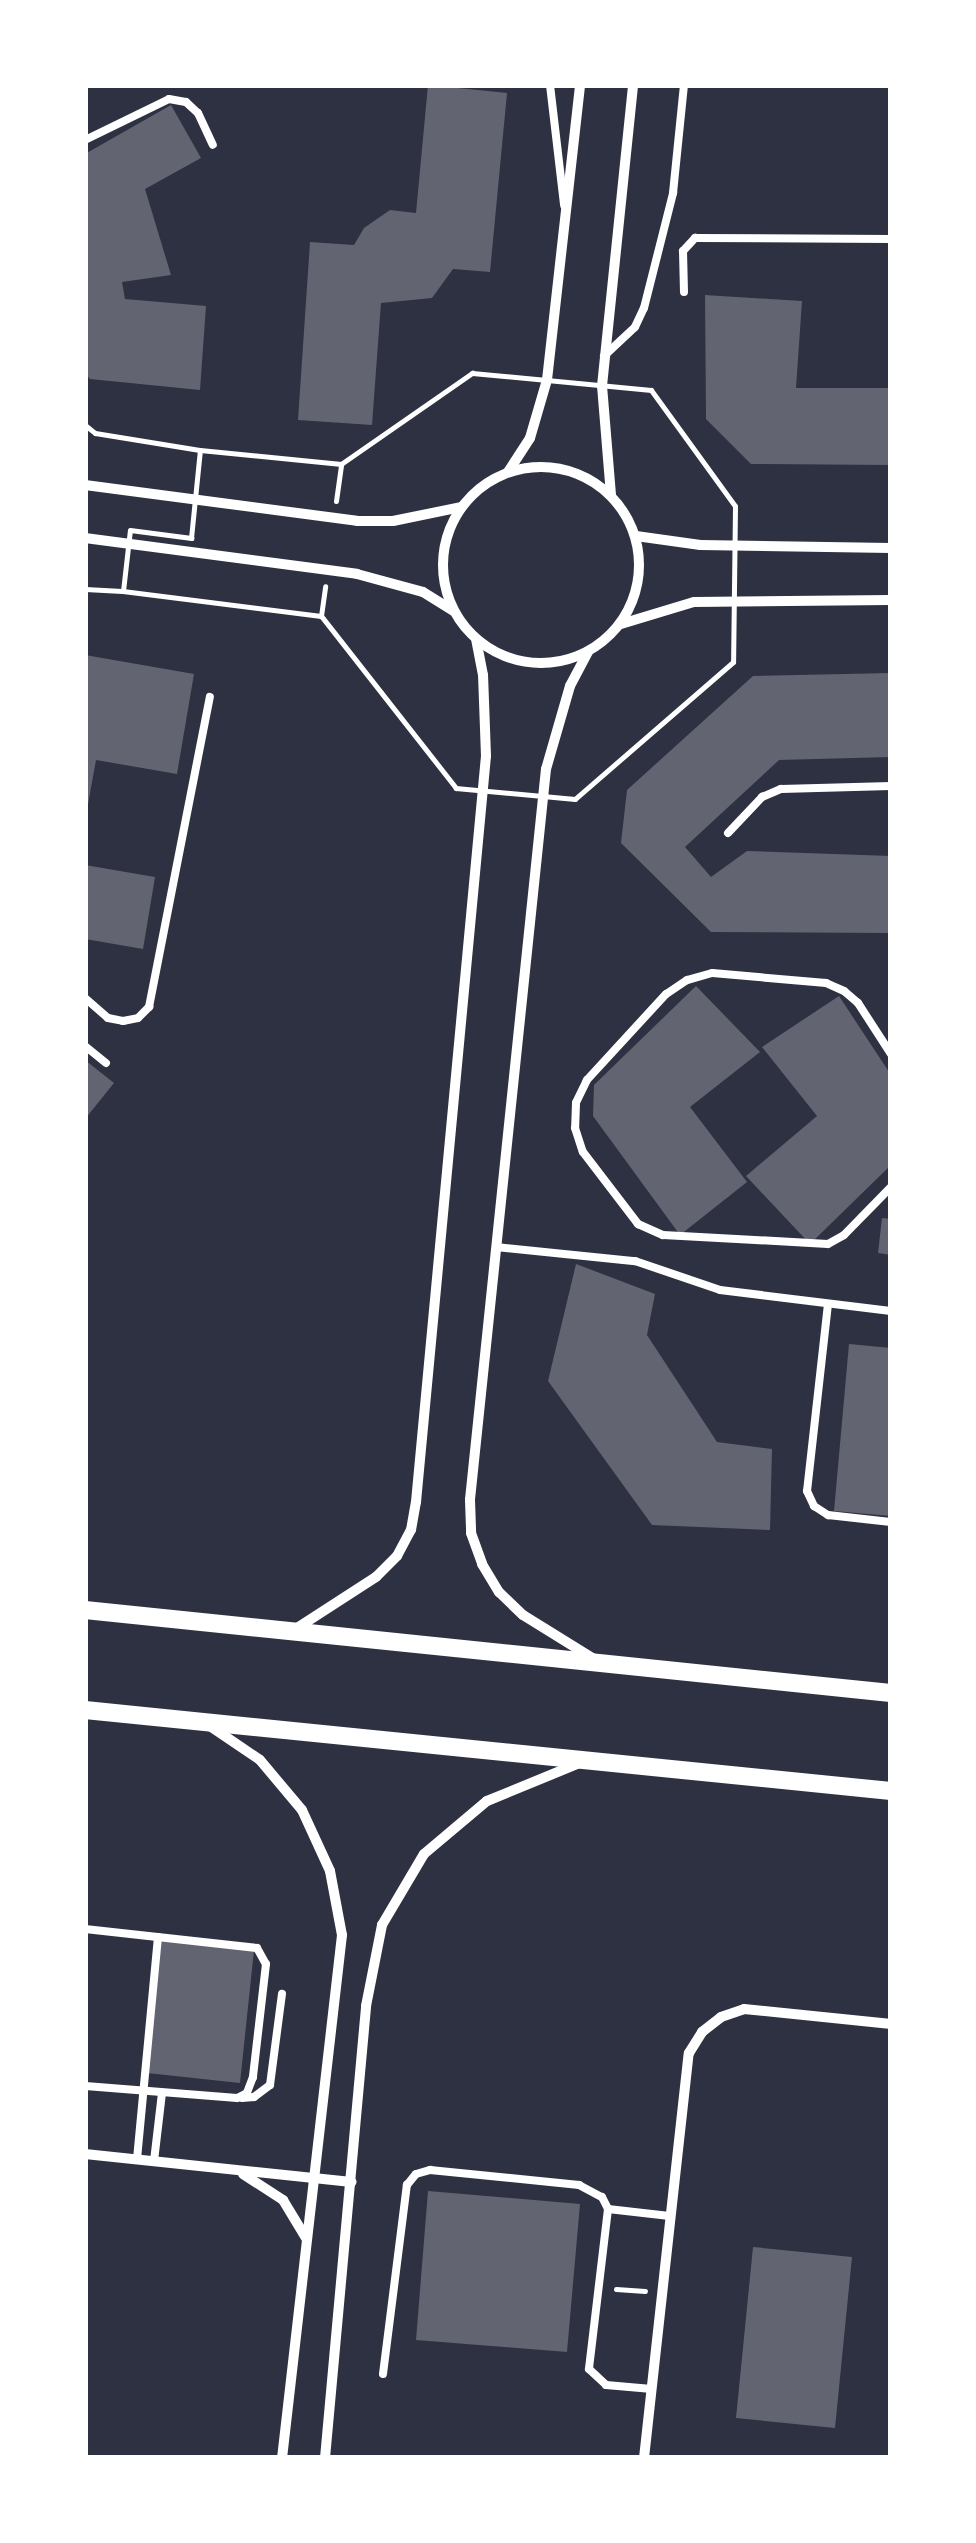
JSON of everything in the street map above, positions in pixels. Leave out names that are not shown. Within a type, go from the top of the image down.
[{"type":"street","points":[[508,472],[530,438],[547,380],[580,85]]},
{"type":"street","points":[[610,495],[602,386],[634,85]]},
{"type":"street","points":[[85,538],[357,574],[423,592],[453,611],[476,640],[511,659],[550,663],[588,652],[620,624],[635,597],[640,567],[636,536],[610,495],[591,480],[564,470],[536,467],[508,472],[481,486],[460,508],[445,540],[442,577],[453,611]]},
{"type":"street","points":[[85,486],[334,518],[393,521],[460,508]]},
{"type":"street","points":[[636,536],[732,547],[891,548]]},
{"type":"street","points":[[620,624],[694,602],[891,600]]},
{"type":"street","points":[[294,1630],[376,1576],[397,1556],[411,1530],[483,790],[486,716],[476,640]]},
{"type":"street","points":[[588,652],[555,727],[543,796],[470,1500],[472,1533],[482,1564],[499,1592],[523,1615],[599,1662]]},
{"type":"street","points":[[85,1610],[891,1693]]},
{"type":"street","points":[[85,1710],[891,1792]]},
{"type":"street","points":[[205,1722],[270,1772],[302,1810],[330,1871],[342,1936],[282,2458]]},
{"type":"street","points":[[325,2458],[366,2006],[382,1926],[424,1854],[487,1801],[582,1762]]},
{"type":"street","points":[[644,2458],[689,2053],[702,2032],[721,2017],[744,2009],[891,2024]]},
{"type":"street","points":[[85,2154],[352,2182]]},
{"type":"street","points":[[233,2170],[283,2200],[306,2238]]},
{"type":"lane","points":[[550,85],[566,224]]},
{"type":"lane","points":[[604,356],[635,327],[644,308],[674,193],[684,85]]},
{"type":"lane","points":[[85,140],[169,99],[186,102],[198,113],[213,145]]},
{"type":"lane","points":[[684,292],[683,251],[695,238],[891,238]]},
{"type":"lane","points":[[85,998],[108,1018],[123,1022],[138,1018],[149,1007],[210,697]]},
{"type":"lane","points":[[728,833],[762,797],[780,789],[891,786]]},
{"type":"lane","points":[[891,1054],[858,1003],[844,991],[826,983],[712,973],[687,980],[666,994],[587,1080],[576,1103],[575,1128],[583,1152],[638,1224],[663,1235],[828,1244],[844,1235],[891,1187]]},
{"type":"lane","points":[[85,1046],[106,1063]]},
{"type":"lane","points":[[496,1247],[634,1261],[720,1290],[891,1311]]},
{"type":"lane","points":[[828,1304],[806,1483],[814,1506],[836,1517],[891,1522]]},
{"type":"lane","points":[[85,1930],[257,1948],[266,1957],[252,2086],[237,2098]]},
{"type":"lane","points":[[136,2160],[158,1937]]},
{"type":"lane","points":[[85,2086],[254,2097],[270,2085],[282,1994]]},
{"type":"lane","points":[[154,2161],[162,2093]]},
{"type":"lane","points":[[383,2374],[406,2192],[416,2174],[430,2170],[592,2188],[608,2209],[592,2376],[606,2386],[652,2389]]},
{"type":"lane","points":[[608,2209],[670,2216]]},
{"type":"path","points":[[85,425],[95,434],[200,450],[341,464],[472,373],[651,390],[736,506],[732,547],[733,662],[575,799],[456,788],[320,616],[85,589]]},
{"type":"path","points":[[123,591],[130,530],[191,538],[200,450]]},
{"type":"path","points":[[334,518],[341,464]]},
{"type":"path","points":[[598,2287],[662,2293]]},
{"type":"building","points":[[428,85],[507,93],[490,272],[453,269],[432,298],[381,303],[372,425],[298,420],[310,242],[354,245],[364,228],[390,210],[416,213]]},
{"type":"building","points":[[171,105],[201,158],[145,189],[171,275],[122,282],[125,299],[206,306],[200,390],[90,379],[85,373],[85,154]]},
{"type":"building","points":[[705,295],[802,301],[796,388],[891,388],[891,465],[751,464],[706,419]]},
{"type":"building","points":[[85,655],[194,674],[177,774],[96,760],[87,810]]},
{"type":"building","points":[[891,673],[891,757],[779,760],[685,847],[711,877],[747,851],[891,856],[891,933],[711,932],[621,843],[627,790],[753,676]]},
{"type":"building","points":[[85,865],[155,877],[143,949],[85,939]]},
{"type":"building","points":[[696,986],[760,1052],[690,1107],[747,1182],[680,1235],[593,1116],[594,1085]]},
{"type":"building","points":[[839,996],[891,1075],[891,1165],[810,1244],[746,1176],[817,1116],[762,1047]]},
{"type":"building","points":[[85,1060],[114,1083],[85,1119]]},
{"type":"building","points":[[882,1218],[891,1219],[891,1255],[878,1253]]},
{"type":"building","points":[[576,1264],[655,1294],[647,1335],[717,1442],[772,1449],[770,1530],[652,1525],[548,1381]]},
{"type":"building","points":[[849,1344],[891,1348],[891,1516],[834,1511]]},
{"type":"building","points":[[161,1941],[254,1950],[240,2083],[147,2073]]},
{"type":"building","points":[[428,2191],[580,2204],[567,2352],[416,2340]]},
{"type":"building","points":[[753,2247],[852,2257],[835,2428],[736,2418]]}]
